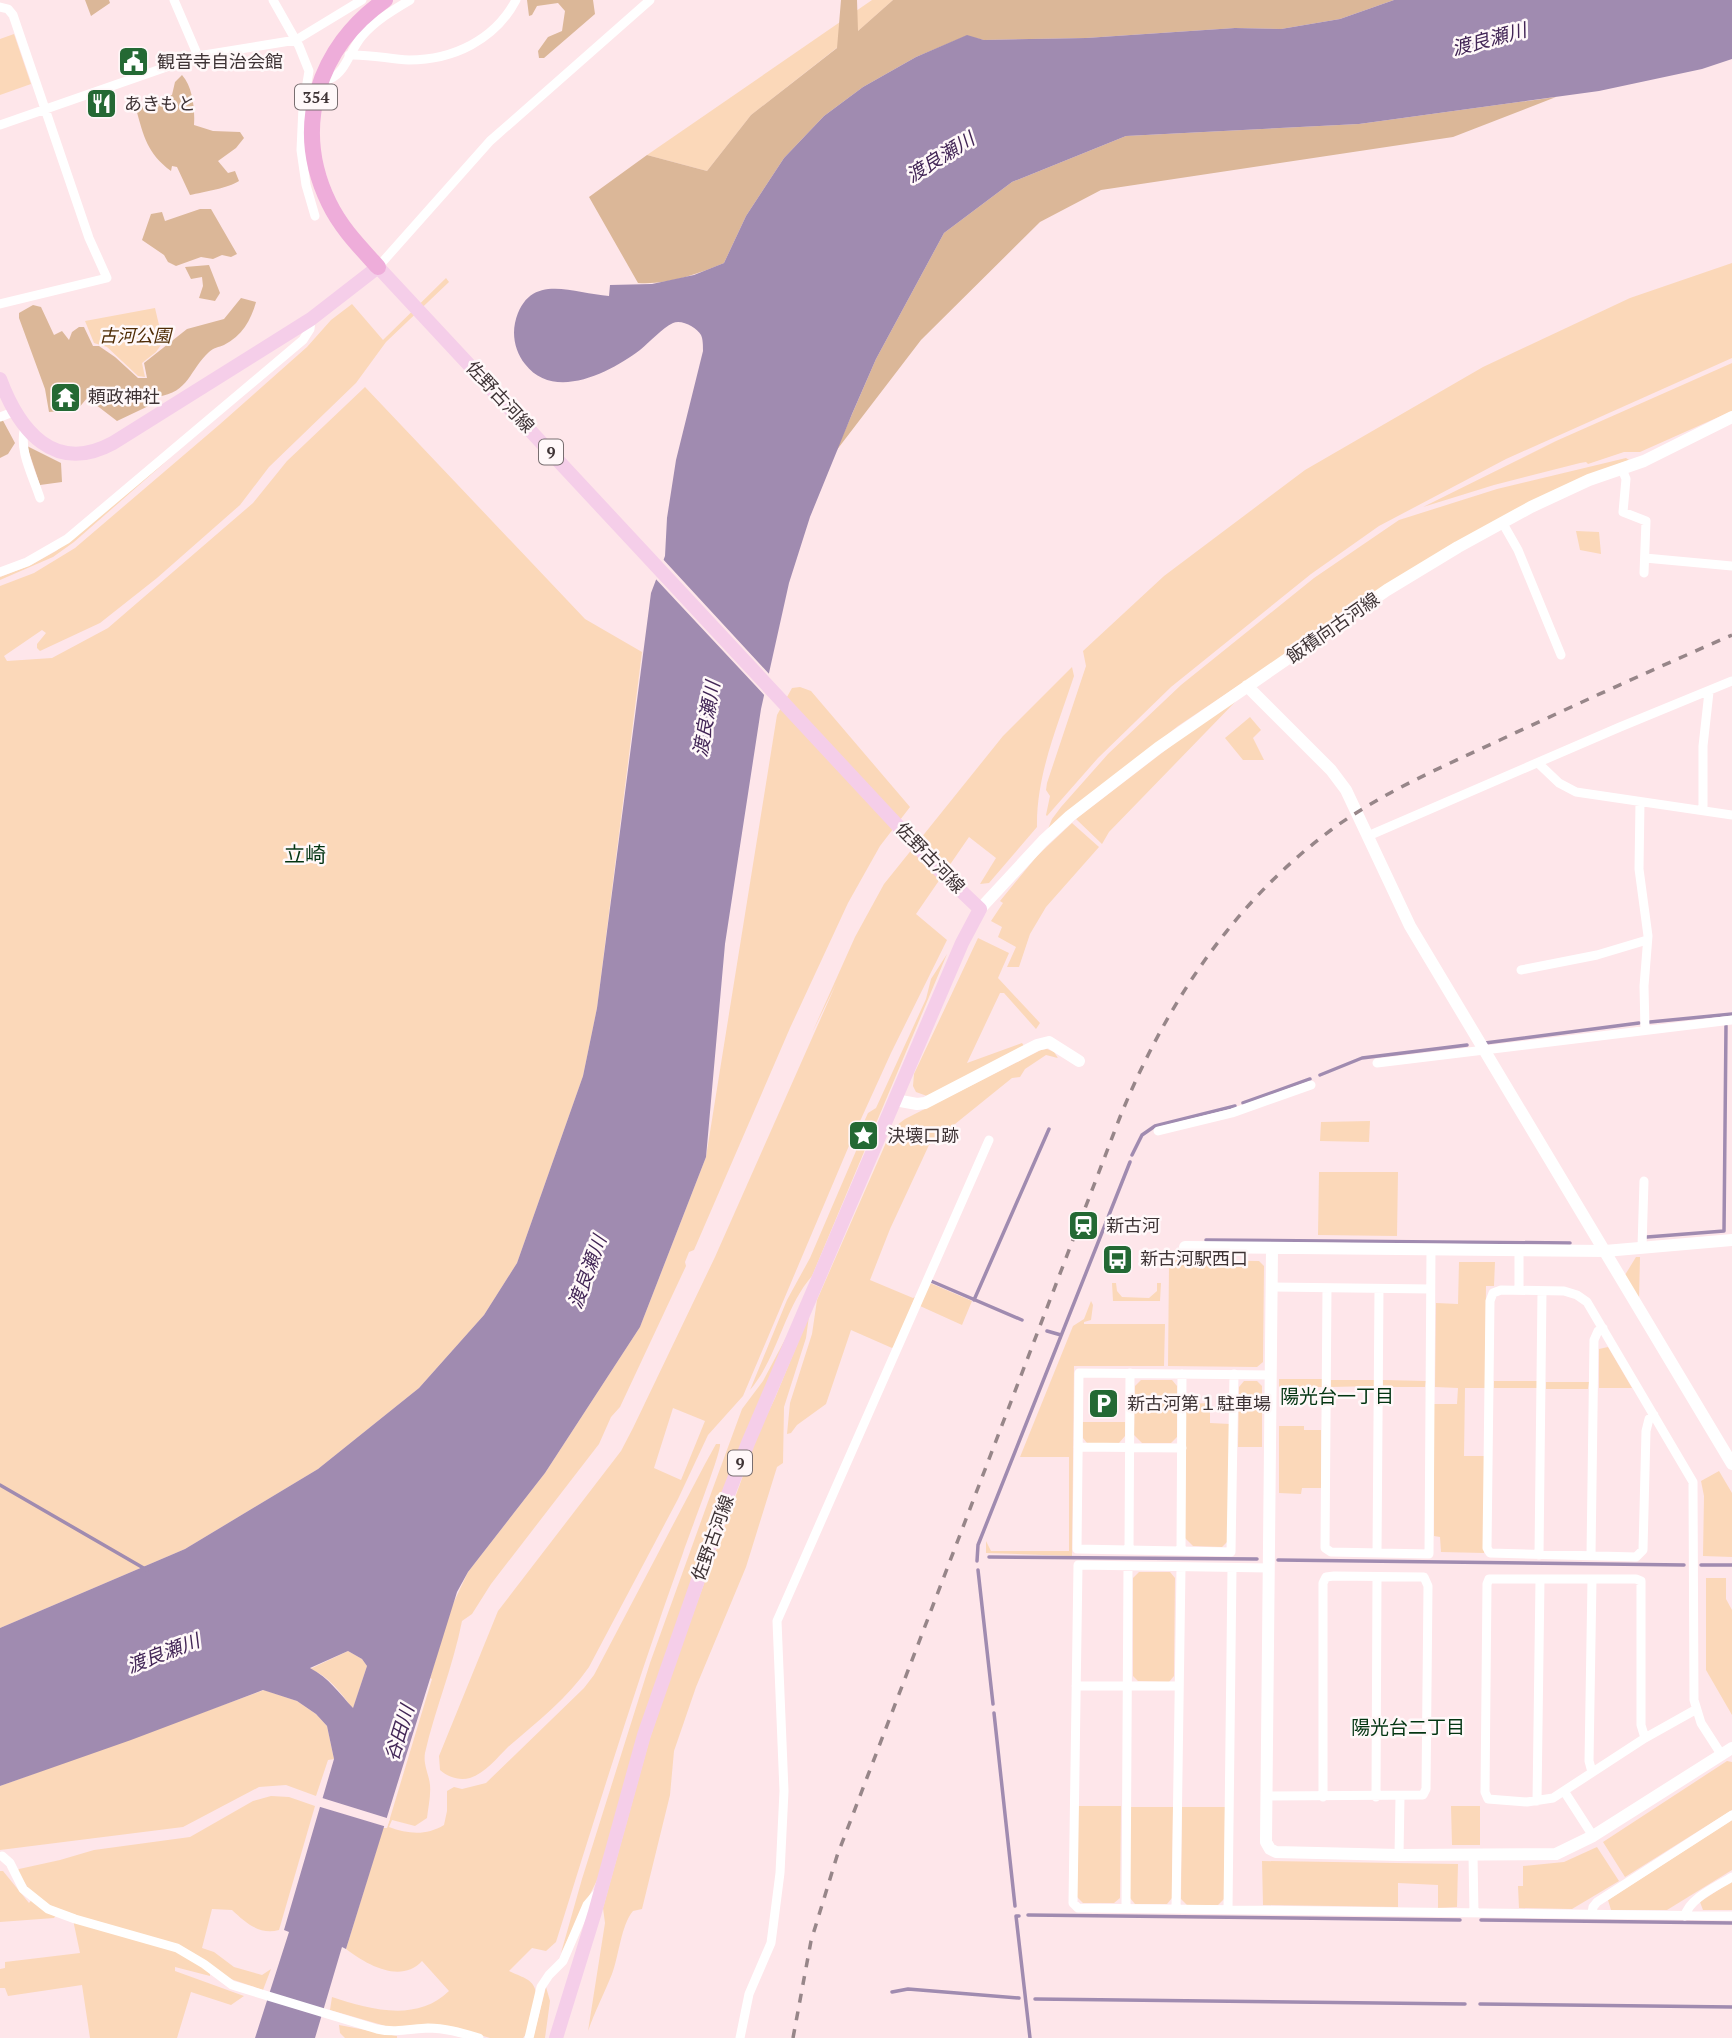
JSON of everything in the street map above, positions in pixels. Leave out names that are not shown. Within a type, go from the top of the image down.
[{"type":"highway","name":"354","points":[[374,3],[334,51],[316,96],[313,144],[318,174],[329,203],[346,231],[382,272]]},
{"type":"main road","points":[[0,379],[7,414],[46,444],[69,454],[81,455],[103,449],[382,272]]},
{"type":"main road","name":"佐野古河線","points":[[382,272],[980,909],[972,921],[736,1475],[657,1695],[556,2038]]},
{"type":"street","points":[[174,0],[198,56]]},
{"type":"street","points":[[273,0],[296,40],[309,71],[303,107],[301,150],[314,216]]},
{"type":"street","points":[[330,79],[338,74],[369,29],[410,0]]},
{"type":"street","points":[[349,55],[365,54],[407,60],[458,52],[500,25],[516,0]]},
{"type":"street","points":[[382,272],[490,141],[650,0]]},
{"type":"street","points":[[0,125],[198,56],[296,40],[374,3]]},
{"type":"street","points":[[0,7],[8,9],[13,15],[89,238],[107,278],[0,304]]},
{"type":"street","points":[[0,572],[27,562],[67,539],[303,340],[310,329],[311,319]]},
{"type":"street","name":"飯積向古河線","points":[[980,909],[1070,816],[1158,748],[1387,590],[1503,522],[1574,486],[1644,461],[1732,417]]},
{"type":"street","points":[[25,427],[23,447],[40,498]]},
{"type":"street","points":[[1622,469],[1626,479],[1623,512],[1646,520],[1644,573]]},
{"type":"street","points":[[1503,522],[1518,550],[1561,655]]},
{"type":"street","points":[[1644,558],[1732,566]]},
{"type":"street","points":[[1368,836],[1732,681]]},
{"type":"street","points":[[1247,686],[1340,781],[1402,912],[1732,1464]]},
{"type":"street","points":[[1703,810],[1703,746],[1709,692]]},
{"type":"street","points":[[1538,763],[1559,783],[1576,792],[1732,815]]},
{"type":"street","points":[[1640,802],[1639,869],[1648,936],[1644,986],[1645,1029]]},
{"type":"street","points":[[1521,970],[1597,955],[1647,940]]},
{"type":"street","points":[[1377,1062],[1732,1020]]},
{"type":"street","points":[[895,1100],[925,1103],[1037,1045],[1049,1042],[1079,1062]]},
{"type":"street","points":[[1158,1131],[1232,1112],[1311,1085]]},
{"type":"street","points":[[740,2038],[749,1994],[771,1944],[780,1873],[784,1791],[777,1621],[989,1140]]},
{"type":"street","points":[[1642,1247],[1644,1181]]},
{"type":"street","points":[[1185,1247],[1605,1251],[1732,1240]]},
{"type":"street","points":[[1272,1248],[1266,1842],[1273,1851],[1399,1855],[1556,1854],[1593,1836],[1727,1751],[1701,1723],[1695,1710],[1693,1482],[1654,1415],[1590,1306],[1577,1295],[1564,1291],[1519,1290],[1493,1293],[1490,1301],[1487,1548],[1490,1553],[1636,1557],[1643,1550],[1646,1431],[1649,1419],[1654,1415]]},
{"type":"street","points":[[1327,1288],[1324,1543],[1327,1551],[1429,1554],[1431,1250]]},
{"type":"street","points":[[1519,1252],[1519,1290]]},
{"type":"street","points":[[1273,1287],[1430,1289]]},
{"type":"street","points":[[1377,1553],[1379,1289]]},
{"type":"street","points":[[1539,1555],[1542,1291]]},
{"type":"street","points":[[1591,1555],[1594,1340],[1598,1331],[1603,1328]]},
{"type":"street","points":[[1234,1374],[1231,1552],[1077,1549],[1079,1373],[1234,1374],[1271,1375]]},
{"type":"street","points":[[1129,1550],[1130,1373]]},
{"type":"street","points":[[1181,1549],[1182,1374]]},
{"type":"street","points":[[1078,1447],[1182,1448]]},
{"type":"street","points":[[1269,1568],[1078,1565],[1073,1903],[1078,1908],[1732,1916]]},
{"type":"street","points":[[1126,1907],[1129,1567]]},
{"type":"street","points":[[1176,1909],[1181,1568]]},
{"type":"street","points":[[1228,1909],[1232,1568]]},
{"type":"street","points":[[1267,1796],[1323,1797],[1400,1797],[1423,1795],[1426,1789],[1428,1586],[1424,1577],[1334,1576],[1326,1577],[1323,1583],[1323,1797]]},
{"type":"street","points":[[1376,1797],[1377,1577]]},
{"type":"street","points":[[1645,1738],[1641,1725],[1642,1583],[1636,1579],[1489,1578],[1488,1799],[1537,1801],[1553,1798],[1645,1738],[1695,1710]]},
{"type":"street","points":[[1537,1801],[1540,1579]]},
{"type":"street","points":[[1592,1579],[1589,1761],[1592,1772]]},
{"type":"street","points":[[1076,1686],[1179,1686]]},
{"type":"street","points":[[1564,1791],[1593,1836]]},
{"type":"street","points":[[1399,1855],[1400,1797]]},
{"type":"street","points":[[1592,1914],[1592,1907],[1597,1902],[1732,1815]]},
{"type":"street","points":[[1473,1855],[1474,1913]]},
{"type":"street","points":[[2,1856],[10,1863],[23,1889],[48,1909],[177,1948],[232,1985],[386,2031],[440,2029],[479,2038]]},
{"type":"street","points":[[1685,1916],[1691,1903],[1732,1877]]},
{"type":"street","points":[[529,2038],[541,1987],[548,1975],[563,1961],[587,1905],[602,1889]]},
{"type":"green space","points":[[872,0],[893,0],[857,32],[751,115],[707,171],[647,155]]},
{"type":"green space","points":[[14,34],[31,84],[0,95],[0,39]]},
{"type":"green space","points":[[1732,263],[1732,358],[1506,459],[1379,526],[1311,574],[1171,687],[1098,758],[1046,815],[1050,796],[1046,790],[1047,783],[1086,666],[1083,651],[1164,576],[1305,470],[1483,367],[1630,298]]},
{"type":"green space","points":[[446,278],[449,282],[386,342],[356,383],[269,467],[240,505],[157,578],[100,623],[40,651],[37,644],[46,633],[42,630],[4,656],[7,661],[52,658],[108,628],[253,503],[287,461],[365,387],[585,619],[642,652],[597,1008],[583,1076],[517,1263],[484,1315],[419,1388],[318,1469],[185,1549],[0,1628],[0,586],[34,573],[75,548],[219,425],[307,347],[331,320],[352,304],[383,340]]},
{"type":"green space","name":"古河公園","points":[[155,308],[163,342],[156,352],[142,363],[145,377],[138,376],[107,347],[94,343],[85,321]]},
{"type":"green space","points":[[1732,363],[1732,411],[1640,452],[1624,452],[1588,464],[1580,463],[1423,507],[1556,441]]},
{"type":"green space","points":[[170,458],[74,542],[53,557],[0,580],[0,577],[31,565],[56,551]]},
{"type":"green space","points":[[1626,458],[1629,460],[1602,470],[1299,645],[1178,726],[1048,829],[1061,807],[1108,754],[1181,685],[1314,578],[1399,520],[1497,489]]},
{"type":"green space","points":[[1576,531],[1599,532],[1601,554],[1580,550]]},
{"type":"green space","points":[[1072,667],[1074,676],[1044,769],[1037,827],[989,883],[980,884],[996,858],[969,837],[916,914],[947,940],[851,1141],[743,1396],[708,1435],[678,1499],[589,1667],[580,1679],[552,1709],[481,1772],[466,1779],[447,1775],[440,1770],[439,1756],[498,1611],[621,1451],[715,1257],[855,937],[884,884],[1003,736]],"holes":[[[673,1408],[705,1421],[681,1480],[654,1468]]]},
{"type":"green space","points":[[800,687],[811,691],[910,807],[880,846],[848,903],[790,1028],[694,1250],[689,1252],[686,1266],[620,1407],[611,1417],[599,1444],[491,1584],[472,1614],[462,1621],[425,1753],[430,1789],[427,1818],[415,1826],[392,1820],[389,1827],[417,1833],[444,1825],[447,1791],[454,1787],[462,1789],[486,1783],[584,1688],[594,1675],[716,1444],[720,1444],[633,1698],[556,1942],[546,1951],[532,1948],[509,1971],[526,1979],[535,1988],[526,2034],[523,2038],[490,2038],[457,2028],[389,2027],[330,2010],[332,1997],[377,2009],[407,2010],[436,2001],[449,1991],[422,1961],[414,1968],[394,1972],[374,1966],[346,1949],[383,1828],[387,1828],[451,1608],[468,1572],[545,1473],[640,1327],[706,1157],[777,715],[792,688]]},
{"type":"green space","points":[[1238,699],[1109,832],[1102,844],[1076,819],[1184,736]]},
{"type":"green space","points":[[1250,717],[1261,730],[1253,738],[1264,760],[1243,760],[1225,738]]},
{"type":"green space","points":[[1072,823],[1099,847],[1046,907],[1030,934],[1019,967],[1007,967],[1016,947],[998,937],[1002,927],[991,921],[1003,903],[1000,901],[1037,856]]},
{"type":"green space","points":[[978,938],[1009,953],[998,978],[1040,1023],[1036,1029],[1004,993],[1000,993],[967,1063],[1022,1043],[1024,1046],[927,1096],[916,1092],[913,1086],[914,1074]]},
{"type":"green space","points":[[947,954],[812,1276],[794,1303],[768,1363],[750,1390],[787,1300],[810,1258],[856,1151],[854,1144],[868,1113],[876,1108],[926,999],[931,979]]},
{"type":"green space","points":[[1047,1049],[1054,1052],[1058,1058],[1046,1055],[1025,1069],[1020,1077],[1012,1078],[929,1145],[870,1280],[915,1297],[895,1346],[892,1348],[851,1330],[826,1404],[787,1434],[790,1403],[812,1334],[817,1300],[892,1129],[905,1119]]},
{"type":"green space","points":[[1370,1121],[1369,1142],[1320,1141],[1321,1122]]},
{"type":"green space","points":[[1319,1172],[1398,1172],[1397,1236],[1318,1235]]},
{"type":"green space","points":[[1636,1257],[1640,1257],[1639,1299],[1625,1275]]},
{"type":"green space","points":[[1174,1260],[1259,1261],[1264,1266],[1263,1362],[1257,1367],[1168,1366],[1169,1265]]},
{"type":"green space","points":[[1459,1262],[1495,1262],[1494,1286],[1486,1286],[1485,1388],[1465,1388],[1464,1456],[1485,1456],[1484,1553],[1441,1552],[1440,1537],[1434,1536],[1434,1404],[1457,1404],[1458,1388],[1435,1387],[1436,1303],[1458,1304]]},
{"type":"green space","points":[[930,1283],[972,1301],[962,1325],[920,1306]]},
{"type":"green space","points":[[1112,1283],[1116,1283],[1117,1291],[1122,1297],[1149,1298],[1157,1291],[1157,1283],[1161,1283],[1160,1301],[1113,1301]]},
{"type":"green space","points":[[1091,1301],[1091,1320],[1084,1324],[1165,1324],[1164,1366],[1074,1366],[1072,1556],[986,1553],[986,1541],[991,1551],[1069,1551],[1069,1457],[1020,1457],[1073,1326],[1084,1319]]},
{"type":"green space","points":[[798,1315],[601,1872],[561,1953],[650,1663],[742,1409],[763,1381]]},
{"type":"green space","points":[[809,1316],[806,1338],[784,1407],[783,1463],[777,1467],[746,1567],[696,1687],[674,1751],[670,1795],[642,1909],[633,1911],[629,1917],[612,1974],[588,2031],[605,1923],[603,1908],[649,1741],[758,1434]]},
{"type":"green space","points":[[1608,1347],[1632,1388],[1599,1388],[1599,1349]]},
{"type":"green space","points":[[1279,1379],[1322,1379],[1322,1387],[1279,1387]]},
{"type":"green space","points":[[1141,1380],[1172,1380],[1177,1386],[1177,1437],[1171,1443],[1142,1443],[1134,1435],[1135,1386]]},
{"type":"green space","points":[[1331,1380],[1374,1380],[1374,1386],[1331,1387]]},
{"type":"green space","points":[[1383,1380],[1426,1381],[1425,1387],[1383,1387]]},
{"type":"green space","points":[[1244,1381],[1257,1381],[1262,1386],[1262,1447],[1238,1447],[1239,1387]]},
{"type":"green space","points":[[1494,1381],[1537,1381],[1537,1388],[1494,1388]]},
{"type":"green space","points":[[1546,1382],[1589,1382],[1588,1389],[1546,1389]]},
{"type":"green space","points":[[1210,1403],[1210,1423],[1230,1424],[1228,1541],[1222,1547],[1193,1546],[1185,1538],[1186,1404]]},
{"type":"green space","points":[[1082,1422],[1125,1422],[1125,1436],[1119,1443],[1087,1443],[1083,1438]]},
{"type":"green space","points":[[1279,1426],[1304,1426],[1304,1430],[1321,1430],[1321,1488],[1302,1488],[1301,1494],[1279,1493]]},
{"type":"green space","points":[[1719,1471],[1732,1493],[1732,1557],[1703,1556],[1704,1496],[1701,1481]]},
{"type":"green space","points":[[1139,1572],[1170,1572],[1175,1578],[1174,1676],[1169,1682],[1138,1681],[1133,1676],[1133,1578]]},
{"type":"green space","points":[[1706,1578],[1726,1578],[1726,1599],[1732,1610],[1732,1715],[1706,1670]]},
{"type":"green space","points":[[348,1651],[362,1659],[367,1666],[353,1709],[329,1680],[310,1669]]},
{"type":"green space","points":[[264,1690],[297,1701],[316,1714],[327,1726],[334,1759],[328,1760],[316,1796],[286,1785],[259,1787],[183,1827],[0,1850],[0,1786]]},
{"type":"green space","points":[[1727,1761],[1732,1762],[1732,1810],[1625,1877],[1603,1842]]},
{"type":"green space","points":[[271,1796],[289,1797],[315,1806],[279,1930],[265,1931],[248,1923],[232,1910],[212,1909],[202,1948],[214,1952],[234,1967],[262,1975],[271,1969],[263,1990],[210,1972],[210,1976],[175,1967],[175,1971],[244,1996],[231,2005],[191,1992],[177,2038],[90,2038],[82,1985],[8,1996],[5,1988],[0,1988],[0,1969],[5,1968],[5,1962],[80,1953],[72,1915],[59,1911],[54,1918],[0,1922],[0,1871],[3,1871],[29,1903],[34,1897],[17,1871],[19,1869],[94,1850],[190,1837],[253,1801]]},
{"type":"green space","points":[[1078,1806],[1121,1806],[1120,1898],[1114,1903],[1083,1903],[1077,1897]]},
{"type":"green space","points":[[1451,1806],[1480,1806],[1480,1845],[1452,1845]]},
{"type":"green space","points":[[1130,1807],[1173,1807],[1172,1898],[1167,1904],[1135,1904],[1130,1898]]},
{"type":"green space","points":[[1182,1807],[1225,1807],[1224,1899],[1218,1905],[1187,1905],[1181,1899]]},
{"type":"green space","points":[[1732,1820],[1732,1870],[1667,1910],[1611,1910],[1608,1900]]},
{"type":"green space","points":[[1597,1847],[1619,1881],[1572,1909],[1519,1908],[1518,1886],[1523,1886],[1523,1866],[1564,1862]]},
{"type":"green space","points":[[1262,1861],[1458,1864],[1457,1907],[1438,1908],[1438,1885],[1398,1883],[1398,1907],[1263,1905]]},
{"type":"green space","points":[[1732,1881],[1732,1910],[1703,1910],[1700,1902]]},
{"type":"green space","points":[[546,1987],[550,2001],[545,2038],[533,2038]]},
{"type":"green space","points":[[339,2025],[397,2038],[345,2038],[340,2033]]},
{"type":"shaded area","points":[[85,0],[109,0],[110,3],[91,16]]},
{"type":"shaded area","points":[[527,0],[593,0],[595,14],[544,58],[539,58],[538,51],[548,37],[562,31],[565,11],[558,3],[537,6],[529,16]]},
{"type":"shaded area","points":[[841,0],[857,0],[858,31],[893,0],[1394,0],[1340,19],[1281,29],[1235,28],[1086,38],[984,40],[966,36],[916,57],[863,87],[824,116],[784,158],[746,216],[724,263],[693,275],[638,283],[589,197],[647,155],[707,171],[751,115],[837,48]]},
{"type":"shaded area","points":[[182,75],[191,92],[194,125],[213,131],[240,132],[244,138],[236,148],[218,161],[228,173],[235,171],[239,181],[216,190],[190,195],[177,167],[172,166],[171,171],[151,151],[136,109],[172,95],[175,82]]},
{"type":"shaded area","points":[[1556,97],[1453,137],[1101,190],[1040,222],[921,340],[836,451],[876,359],[944,233],[1012,182],[1126,136],[1359,124]]},
{"type":"shaded area","points":[[200,209],[211,209],[237,254],[213,259],[201,257],[176,266],[142,240],[151,214],[162,212],[165,221]]},
{"type":"shaded area","points":[[209,265],[220,293],[215,301],[199,298],[203,286],[202,277],[191,279],[185,267]]},
{"type":"shaded area","points":[[241,298],[256,302],[241,332],[211,351],[183,385],[157,397],[157,402],[117,421],[87,398],[78,409],[49,412],[45,389],[19,313],[33,305],[41,307],[54,335],[62,331],[69,340],[72,332],[84,327],[93,346],[99,346],[115,357],[138,378],[147,378],[144,363],[187,329],[224,319]]},
{"type":"shaded area","points":[[0,415],[15,443],[8,454],[0,458]]},
{"type":"shaded area","points":[[27,446],[61,463],[62,482],[40,485]]},
{"type":"water","points":[[1394,0],[1732,0],[1732,59],[1702,69],[1599,91],[1359,124],[1126,136],[1012,182],[944,233],[876,359],[810,517],[789,583],[761,709],[725,944],[706,1157],[640,1327],[545,1473],[468,1572],[457,1592],[346,1949],[342,1947],[315,2038],[255,2038],[289,1932],[284,1930],[334,1759],[327,1726],[316,1714],[297,1701],[263,1690],[0,1786],[0,1628],[185,1549],[318,1469],[419,1388],[484,1315],[517,1263],[583,1076],[597,1008],[651,593],[665,556],[667,518],[676,460],[703,351],[699,332],[689,325],[677,322],[614,367],[582,380],[551,381],[537,375],[525,364],[517,350],[514,328],[521,307],[530,296],[541,291],[567,290],[609,296],[610,285],[652,284],[694,275],[724,263],[746,216],[784,158],[824,116],[863,87],[916,57],[967,35],[984,40],[1086,38],[1235,28],[1281,29],[1340,19]],"holes":[[[348,1651],[362,1659],[367,1666],[353,1708],[328,1681],[310,1668]]]},
{"type":"pier","points":[[661,557],[771,676],[767,698],[653,576]]},
{"type":"pier","points":[[319,1797],[390,1819],[387,1827],[317,1806]]},
{"type":"waterway","points":[[1650,1022],[1732,1014]]},
{"type":"waterway","points":[[1485,1043],[1639,1023]]},
{"type":"waterway","points":[[1647,1237],[1724,1231],[1726,1026]]},
{"type":"waterway","points":[[1320,1075],[1362,1058],[1467,1045]]},
{"type":"waterway","points":[[1243,1103],[1310,1079]]},
{"type":"waterway","points":[[1132,1155],[1142,1135],[1155,1126],[1235,1106]]},
{"type":"waterway","points":[[974,1300],[1049,1129]]},
{"type":"waterway","points":[[977,1561],[978,1545],[1130,1162]]},
{"type":"waterway","points":[[1206,1240],[1570,1243]]},
{"type":"waterway","points":[[931,1281],[1022,1320]]},
{"type":"waterway","points":[[1047,1331],[1061,1335]]},
{"type":"waterway","points":[[0,1485],[147,1570]]},
{"type":"waterway","points":[[989,1557],[1257,1559]]},
{"type":"waterway","points":[[1278,1560],[1684,1565]]},
{"type":"waterway","points":[[1701,1565],[1732,1565]]},
{"type":"waterway","points":[[978,1570],[993,1704]]},
{"type":"waterway","points":[[994,1713],[1015,1906]]},
{"type":"waterway","points":[[1028,1915],[1460,1920]]},
{"type":"waterway","points":[[1019,1916],[1016,1916],[1030,2038]]},
{"type":"waterway","points":[[1481,1920],[1732,1923]]},
{"type":"waterway","points":[[892,1992],[908,1989],[1019,1998]]},
{"type":"waterway","points":[[1035,1999],[1465,2004]]},
{"type":"waterway","points":[[1480,2004],[1732,2007]]},
{"type":"railway","points":[[793,2038],[811,1941],[837,1856],[1120,1117],[1159,1035],[1206,958],[1263,890],[1296,859],[1351,816],[1456,760],[1732,635]]},
{"type":"place","name":"観音寺自治会館","points":[[134,62]]},
{"type":"place","name":"あきもと","points":[[101,104]]},
{"type":"place","name":"頼政神社","points":[[65,397]]},
{"type":"place","name":"決壊口跡","points":[[864,1136]]},
{"type":"place","name":"新古河","points":[[1083,1226]]},
{"type":"place","name":"新古河駅西口","points":[[1117,1259]]},
{"type":"place","name":"新古河第１駐車場","points":[[1104,1404]]},
{"type":"district","name":"立崎","points":[[305,855]]},
{"type":"district","name":"陽光台一丁目","points":[[1337,1396]]},
{"type":"district","name":"陽光台二丁目","points":[[1408,1727]]},
{"type":"water label","name":"渡良瀬川","points":[[1489,39]]},
{"type":"water label","name":"渡良瀬川","points":[[940,157]]},
{"type":"water label","name":"渡良瀬川","points":[[706,719]]},
{"type":"water label","name":"渡良瀬川","points":[[587,1272]]},
{"type":"water label","name":"渡良瀬川","points":[[163,1653]]},
{"type":"water label","name":"谷田川","points":[[399,1733]]}]
